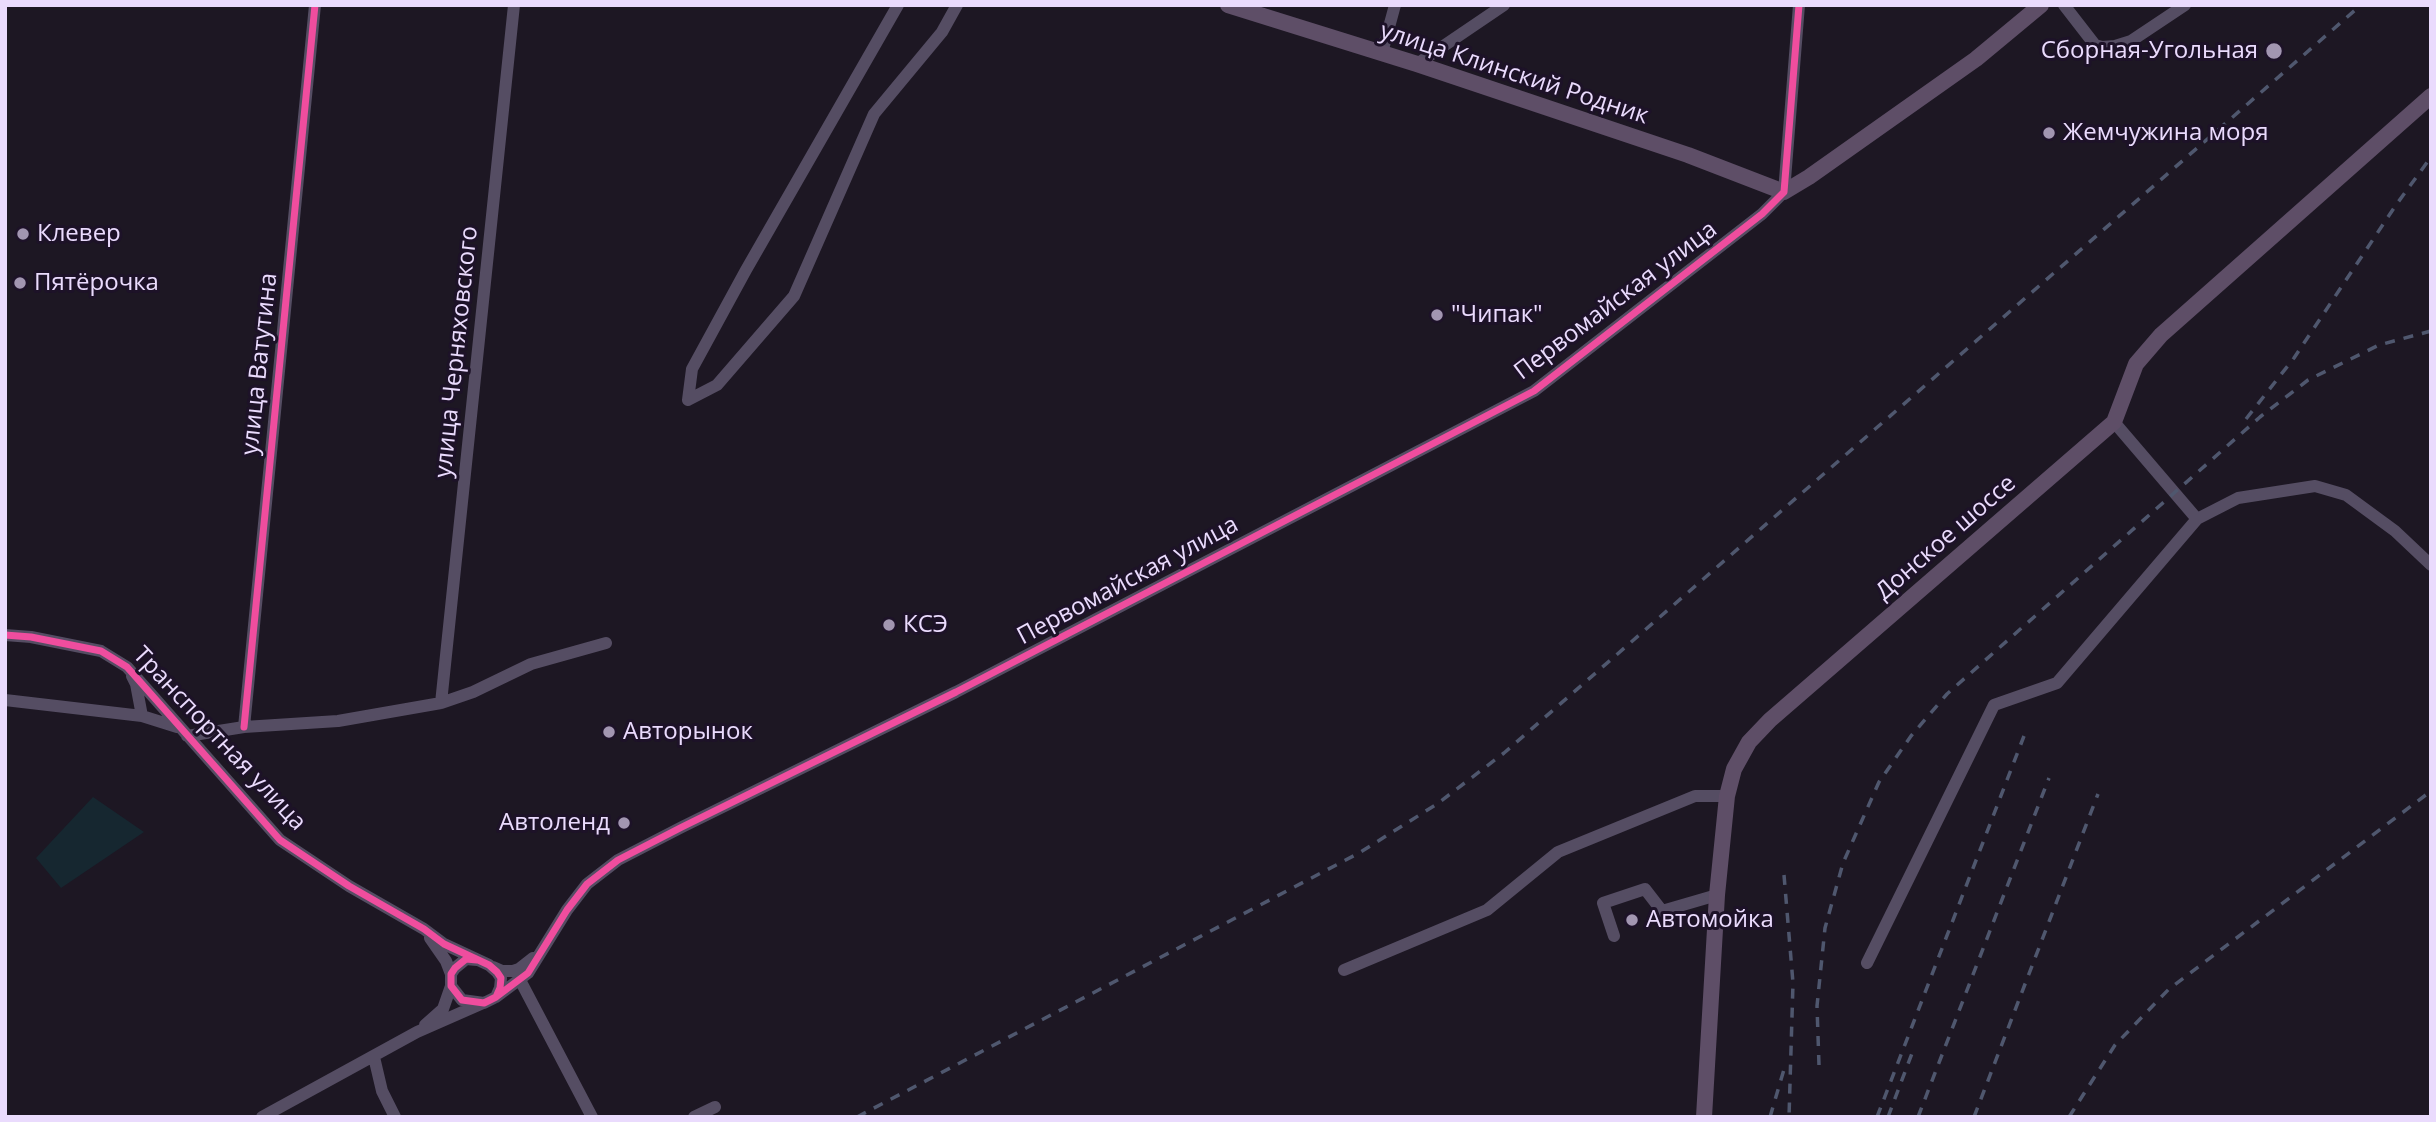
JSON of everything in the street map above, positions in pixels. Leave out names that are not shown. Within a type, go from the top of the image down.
[{"type":"main road","name":"улица Клинский Родник","points":[[1228,5],[1417,64],[1688,155],[1784,192]]},
{"type":"main road","name":"Первомайская улица","points":[[1784,192],[1810,177],[1976,59],[2041,5]]},
{"type":"main road","name":"Донское шоссе","points":[[1704,1117],[1717,895],[1727,796],[1734,769],[1749,742],[1770,720],[2114,422],[2136,364],[2161,335],[2431,96]]},
{"type":"street","name":"улица Ватутина","points":[[244,727],[315,5]]},
{"type":"street","name":"улица Черняховского","points":[[440,703],[514,5]]},
{"type":"street","points":[[898,5],[692,369],[688,400],[717,384],[794,296],[874,114],[942,32],[957,5]]},
{"type":"street","points":[[1382,53],[1395,5]]},
{"type":"street","points":[[1417,64],[1504,5]]},
{"type":"street","points":[[1784,192],[1799,5]]},
{"type":"street","points":[[2064,5],[2095,45],[2102,47],[2131,41],[2185,5]]},
{"type":"street","name":"Первомайская улица","points":[[262,1117],[417,1032],[490,1000],[520,980],[537,960],[587,884],[618,860],[957,692],[1535,391],[1762,214],[1784,192]]},
{"type":"street","points":[[2114,422],[2197,519]]},
{"type":"street","points":[[1867,963],[1994,705],[2057,683],[2197,519],[2238,498],[2315,485],[2346,495],[2395,531],[2431,565]]},
{"type":"street","name":"Транспортная улица","points":[[5,635],[31,637],[101,651],[127,667],[280,839],[349,886],[424,929],[444,944],[477,960]]},
{"type":"street","points":[[5,700],[142,716],[169,723],[184,733],[338,721],[440,703],[473,692],[531,664],[606,643]]},
{"type":"street","points":[[127,667],[136,684],[142,716]]},
{"type":"street","points":[[1344,970],[1487,910],[1558,852],[1695,796],[1727,796]]},
{"type":"street","points":[[1614,936],[1603,903],[1645,889],[1662,911],[1717,895]]},
{"type":"street","points":[[424,929],[446,961],[451,980],[462,1000],[490,1000],[500,988],[501,978],[489,965]]},
{"type":"street","points":[[417,1032],[443,1009],[459,963],[466,959],[477,960],[502,971],[519,969],[549,939]]},
{"type":"street","points":[[520,980],[592,1117]]},
{"type":"street","points":[[374,1057],[382,1091],[395,1117]]},
{"type":"street","points":[[694,1117],[715,1107]]},
{"type":"shaded area","points":[[93,797],[144,832],[61,888],[36,858]]},
{"type":"railway","points":[[857,1117],[1359,853],[1437,804],[1504,753],[2361,5]]},
{"type":"railway","points":[[2246,419],[2294,358],[2431,157]]},
{"type":"railway","points":[[1819,1065],[1817,1006],[1825,928],[1843,863],[1879,782],[1911,736],[1947,694],[2260,417],[2308,380],[2379,345],[2431,331]]},
{"type":"railway","points":[[1877,1117],[2024,736]]},
{"type":"railway","points":[[1918,1117],[2049,778]]},
{"type":"railway","points":[[2069,1117],[2115,1045],[2169,989],[2431,791]]},
{"type":"railway","points":[[1974,1117],[2098,794]]},
{"type":"railway","points":[[1784,875],[1793,983],[1789,1117]]},
{"type":"railway","points":[[1888,1117],[1914,1048]]},
{"type":"railway","points":[[1770,1117],[1785,1066]]},
{"type":"cycle path","points":[[244,727],[315,5]]},
{"type":"cycle path","points":[[496,997],[528,973],[567,910],[587,884],[618,860],[956,692],[1534,391],[1762,214],[1784,192],[1799,5]]},
{"type":"cycle path","points":[[5,635],[31,637],[101,651],[127,667],[280,840],[444,944],[489,965],[497,972],[501,978],[500,988],[496,997],[484,1003],[462,1000],[451,986],[451,974],[455,968],[466,959],[477,960]]},
{"type":"place","name":"Сборная-Угольная","points":[[2274,51]]},
{"type":"place","name":"Жемчужина моря","points":[[2049,133]]},
{"type":"place","name":"Клевер","points":[[23,234]]},
{"type":"place","name":"Пятёрочка","points":[[20,283]]},
{"type":"place","name":"\"Чипак\"","points":[[1437,315]]},
{"type":"place","name":"КСЭ","points":[[889,625]]},
{"type":"place","name":"Авторынок","points":[[609,732]]},
{"type":"place","name":"Автоленд","points":[[624,823]]},
{"type":"place","name":"Автомойка","points":[[1632,920]]}]
